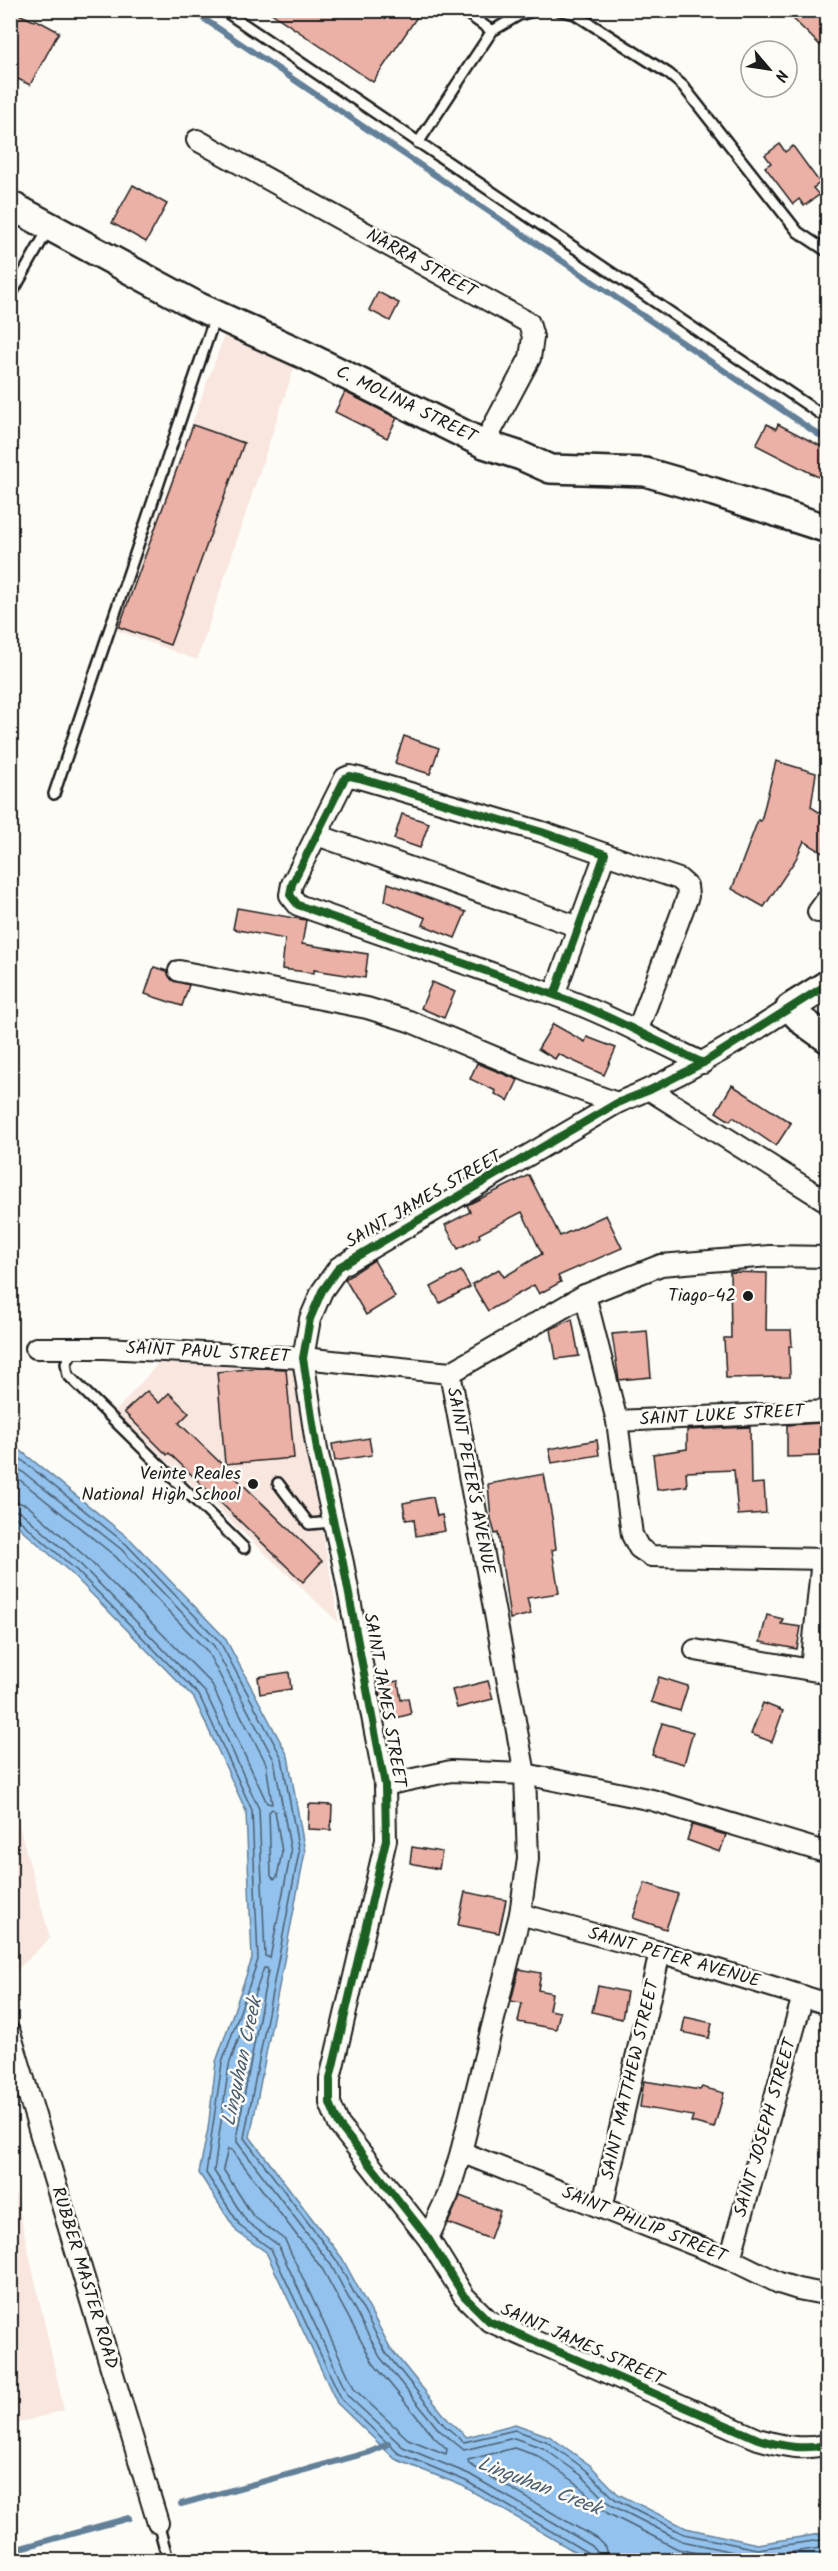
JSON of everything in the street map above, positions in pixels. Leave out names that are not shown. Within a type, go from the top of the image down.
[{"type":"street","name":"NARRA STREET","points":[[197,140],[529,324],[533,337],[530,358],[484,444]]},
{"type":"street","name":"C. MOLINA STREET","points":[[10,205],[215,315],[294,350],[484,444],[521,456],[550,469],[645,472],[828,529]]},
{"type":"street","points":[[638,1029],[688,896],[687,886],[679,879],[542,832],[350,776],[345,778],[292,884],[290,896],[298,905],[554,995],[638,1029],[703,1063]]},
{"type":"street","points":[[316,835],[579,927]]},
{"type":"street","points":[[554,995],[604,854]]},
{"type":"street","points":[[179,971],[367,1008],[409,1022],[530,1072],[617,1104]]},
{"type":"street","points":[[828,984],[790,1008],[804,1022],[828,1039]]},
{"type":"street","name":"SAINT JAMES STREET","points":[[790,1008],[703,1063],[617,1104],[339,1267],[321,1291],[310,1319],[303,1358],[316,1450],[352,1608],[385,1785],[386,1839],[330,2079],[330,2103],[339,2125],[428,2238],[464,2296],[489,2321],[758,2439],[786,2447],[814,2448],[828,2444]]},
{"type":"street","points":[[650,1090],[828,1202]]},
{"type":"street","name":"SAINT PETER'S AVENUE","points":[[525,1774],[450,1373],[585,1295],[661,1265],[770,1256],[828,1257]]},
{"type":"street","points":[[585,1295],[616,1421],[632,1535],[639,1548],[651,1556],[825,1559],[819,1671],[695,1650]]},
{"type":"street","name":"SAINT PAUL STREET","points":[[36,1348],[104,1348],[303,1358],[450,1373]]},
{"type":"street","name":"SAINT LUKE STREET","points":[[616,1421],[828,1411]]},
{"type":"street","points":[[385,1785],[451,1771],[525,1774],[652,1800],[828,1853]]},
{"type":"street","points":[[428,2238],[448,2195],[461,2152],[520,1914],[528,1859],[525,1774]]},
{"type":"street","name":"SAINT PETER AVENUE","points":[[520,1914],[660,1952],[828,2004]]},
{"type":"street","name":"SAINT MATTHEW STREET","points":[[602,2208],[660,1952]]},
{"type":"street","name":"SAINT JOSEPH STREET","points":[[730,2259],[803,1996]]},
{"type":"street","name":"RUBBER MASTER ROAD","points":[[10,2033],[159,2523]]},
{"type":"street","name":"SAINT PHILIP STREET","points":[[461,2152],[730,2259],[798,2289],[819,2293],[828,2291]]},
{"type":"lane","points":[[223,10],[828,419]]},
{"type":"lane","points":[[462,10],[492,31]]},
{"type":"lane","points":[[418,143],[492,31],[519,15],[537,10]]},
{"type":"lane","points":[[559,10],[575,14],[669,74],[683,86],[798,232],[828,252]]},
{"type":"lane","points":[[10,297],[50,226]]},
{"type":"lane","points":[[54,794],[215,315]]},
{"type":"lane","points":[[75,1349],[66,1363],[68,1375],[244,1548]]},
{"type":"lane","points":[[278,1483],[309,1524],[332,1522]]},
{"type":"lane","points":[[159,2523],[168,2560]]},
{"type":"shaded area","points":[[226,331],[296,362],[197,660],[116,630]]},
{"type":"shaded area","name":"Veinte Reales National High School","points":[[162,1359],[300,1362],[310,1463],[339,1623],[115,1412]]},
{"type":"shaded area","points":[[11,1797],[50,1938],[10,1976]]},
{"type":"shaded area","points":[[10,2169],[64,2410],[11,2425],[10,2425]]},
{"type":"water","name":"Linguhan Creek","points":[[11,1447],[21,1451],[131,1540],[225,1638],[288,1756],[305,1852],[250,2137],[342,2258],[391,2349],[449,2421],[467,2437],[515,2424],[549,2436],[590,2465],[618,2494],[686,2528],[757,2544],[827,2533],[827,2560],[589,2560],[463,2486],[395,2459],[337,2403],[266,2252],[237,2232],[199,2173],[208,2129],[216,2062],[252,1959],[246,1811],[194,1698],[72,1574],[11,1520]]},
{"type":"building","points":[[10,10],[34,21],[35,19],[59,32],[30,85],[10,75]]},
{"type":"building","points":[[267,10],[408,10],[417,17],[373,82]]},
{"type":"building","points":[[784,10],[828,10],[828,53]]},
{"type":"building","points":[[780,144],[785,152],[793,146],[820,183],[813,188],[819,195],[804,206],[799,199],[793,204],[765,167],[771,163],[765,155]]},
{"type":"building","points":[[133,185],[167,204],[146,242],[112,223]]},
{"type":"building","points":[[378,292],[399,303],[390,321],[369,310]]},
{"type":"building","points":[[345,392],[397,418],[387,438],[335,412]]},
{"type":"building","points":[[767,424],[776,429],[778,424],[828,450],[828,482],[756,445]]},
{"type":"building","points":[[193,425],[244,443],[170,645],[119,627]]},
{"type":"building","points":[[404,736],[439,748],[430,774],[395,763]]},
{"type":"building","points":[[776,761],[816,773],[811,807],[828,818],[828,856],[804,841],[796,859],[764,907],[732,889],[758,820],[761,821]]},
{"type":"building","points":[[402,814],[429,823],[420,848],[394,839]]},
{"type":"building","points":[[388,883],[466,912],[455,938],[423,925],[426,918],[385,901]]},
{"type":"building","points":[[237,908],[306,920],[302,944],[368,954],[365,978],[314,970],[314,973],[282,969],[285,939],[233,929]]},
{"type":"building","points":[[154,967],[167,971],[172,980],[189,985],[182,1006],[145,994]]},
{"type":"building","points":[[432,982],[455,992],[444,1018],[421,1008]]},
{"type":"building","points":[[553,1024],[585,1042],[587,1037],[616,1048],[604,1075],[558,1054],[555,1059],[538,1049]]},
{"type":"building","points":[[477,1063],[518,1080],[508,1101],[495,1094],[496,1091],[470,1079]]},
{"type":"building","points":[[732,1085],[791,1123],[776,1146],[733,1117],[730,1121],[716,1112]]},
{"type":"building","points":[[529,1175],[560,1236],[606,1215],[622,1248],[558,1276],[561,1282],[539,1294],[534,1285],[488,1311],[472,1284],[499,1269],[504,1277],[542,1254],[522,1212],[479,1234],[480,1237],[458,1249],[445,1225],[470,1212],[467,1205]]},
{"type":"building","points":[[374,1260],[395,1297],[366,1315],[345,1279]]},
{"type":"building","points":[[461,1271],[470,1287],[440,1303],[431,1287]]},
{"type":"building","points":[[730,1272],[767,1273],[766,1330],[791,1330],[790,1377],[726,1378],[724,1338],[731,1338]]},
{"type":"building","points":[[572,1319],[579,1356],[556,1359],[551,1329]]},
{"type":"building","points":[[647,1331],[651,1377],[619,1380],[612,1334]]},
{"type":"building","points":[[258,1368],[286,1369],[294,1458],[225,1464],[217,1372]]},
{"type":"building","points":[[147,1391],[159,1403],[169,1393],[189,1413],[179,1423],[322,1561],[303,1582],[124,1412]]},
{"type":"building","points":[[821,1423],[822,1456],[787,1457],[787,1425]]},
{"type":"building","points":[[750,1427],[751,1484],[764,1483],[766,1513],[738,1515],[734,1470],[686,1472],[687,1486],[657,1490],[653,1454],[687,1449],[687,1430]]},
{"type":"building","points":[[369,1438],[372,1455],[335,1461],[332,1444]]},
{"type":"building","points":[[597,1440],[599,1455],[552,1463],[549,1449]]},
{"type":"building","points":[[544,1474],[553,1523],[556,1549],[552,1550],[559,1593],[527,1598],[531,1614],[510,1619],[498,1533],[495,1534],[491,1519],[488,1484]]},
{"type":"building","points":[[433,1497],[437,1516],[442,1515],[445,1531],[416,1536],[414,1519],[406,1520],[403,1503]]},
{"type":"building","points":[[767,1615],[783,1619],[781,1624],[801,1627],[797,1649],[760,1642]]},
{"type":"building","points":[[289,1672],[291,1689],[260,1694],[258,1677]]},
{"type":"building","points":[[659,1677],[688,1686],[680,1711],[651,1702]]},
{"type":"building","points":[[398,1681],[401,1700],[408,1698],[411,1714],[385,1721],[379,1685]]},
{"type":"building","points":[[488,1681],[493,1699],[457,1708],[452,1690]]},
{"type":"building","points":[[763,1703],[783,1711],[772,1742],[751,1734]]},
{"type":"building","points":[[662,1723],[693,1732],[684,1764],[652,1755]]},
{"type":"building","points":[[309,1804],[332,1805],[331,1830],[308,1829]]},
{"type":"building","points":[[692,1825],[726,1835],[720,1852],[687,1840]]},
{"type":"building","points":[[412,1847],[442,1852],[439,1869],[410,1863]]},
{"type":"building","points":[[645,1883],[678,1894],[666,1929],[633,1918]]},
{"type":"building","points":[[465,1892],[506,1900],[499,1933],[458,1925]]},
{"type":"building","points":[[519,1969],[541,1973],[538,1990],[552,1993],[549,2010],[560,2012],[556,2029],[518,2022],[522,2003],[511,2001]]},
{"type":"building","points":[[598,1986],[627,1992],[622,2019],[592,2012]]},
{"type":"building","points":[[685,2017],[712,2023],[709,2038],[682,2032]]},
{"type":"building","points":[[644,2081],[700,2090],[702,2087],[724,2093],[714,2128],[691,2122],[693,2116],[640,2107]]},
{"type":"building","points":[[460,2196],[500,2211],[490,2239],[448,2223]]},
{"type":"waterway","points":[[191,10],[828,441]]},
{"type":"waterway","points":[[181,2504],[370,2452],[388,2444]]},
{"type":"waterway","points":[[10,2551],[129,2518]]},
{"type":"cycle path","points":[[554,995],[605,854],[542,832],[359,778],[350,776],[345,778],[292,884],[290,895],[298,905],[573,1002],[703,1063]]},
{"type":"cycle path","points":[[828,984],[703,1063],[650,1090],[617,1103],[339,1267],[322,1291],[310,1319],[303,1358],[317,1450],[343,1563],[385,1785],[386,1840],[330,2079],[330,2103],[339,2125],[428,2238],[464,2296],[489,2321],[758,2439],[793,2447],[828,2444]]},
{"type":"place","name":"Tiago-42","points":[[748,1296]]},
{"type":"place","name":"Veinte Reales National High School","points":[[253,1484]]}]
